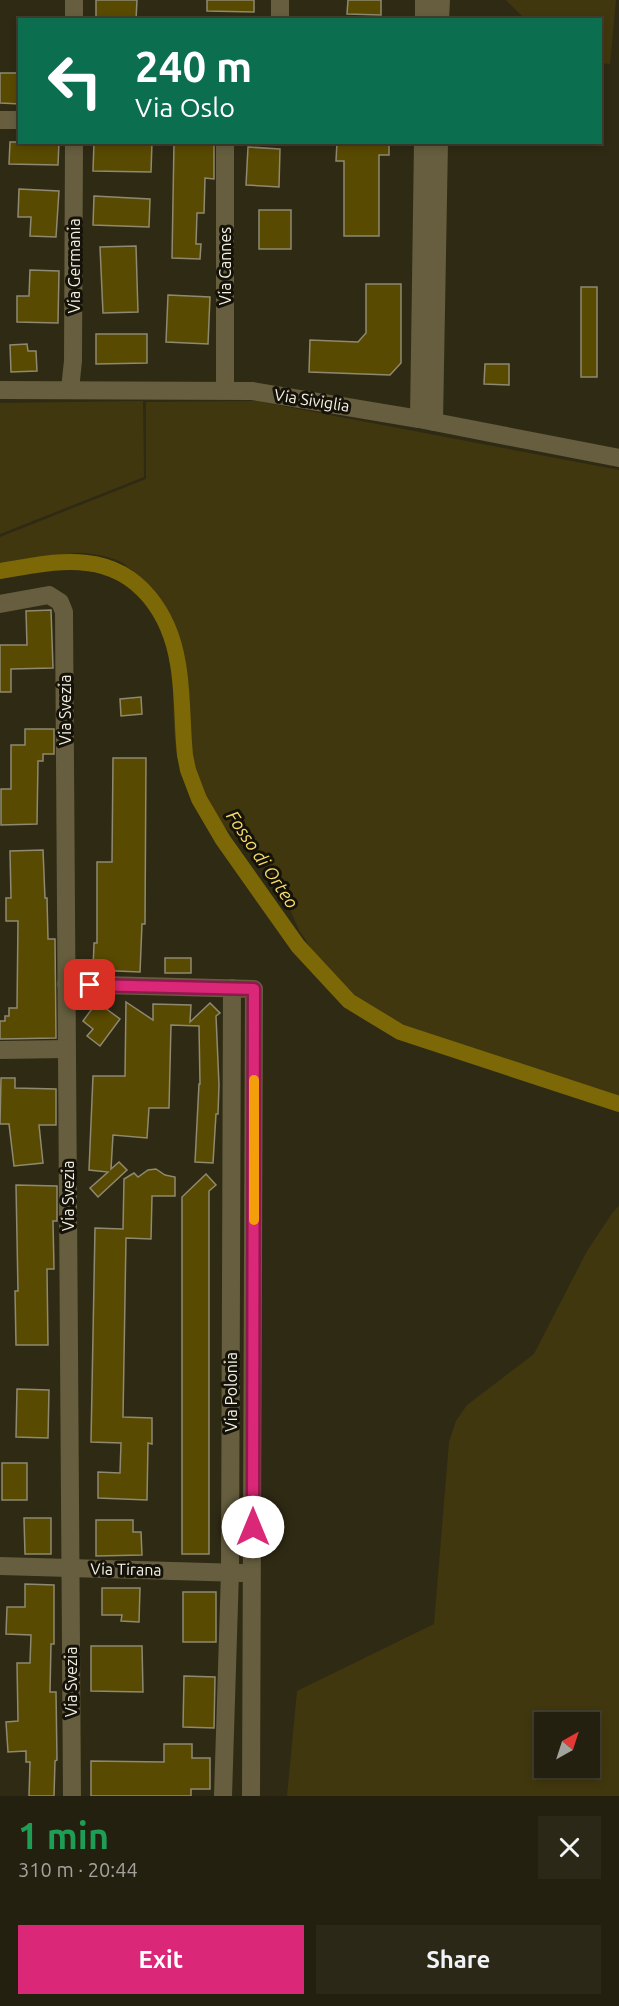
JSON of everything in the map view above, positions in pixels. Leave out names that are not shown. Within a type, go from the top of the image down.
[{"type":"street","points":[[74,0],[74,18]]},
{"type":"street","points":[[280,0],[280,18]]},
{"type":"street","points":[[424,0],[424,18]]},
{"type":"street","points":[[440,18],[441,0]]},
{"type":"street","points":[[0,120],[18,120]]},
{"type":"street","name":"Via Germania","points":[[70,390],[73,361],[74,144]]},
{"type":"street","name":"Via Cannes","points":[[225,144],[225,390]]},
{"type":"street","points":[[423,144],[427,420]]},
{"type":"street","points":[[427,420],[439,144]]},
{"type":"street","name":"Via Siviglia","points":[[0,390],[225,390],[277,394],[427,420],[619,458]]},
{"type":"street","name":"Via Svezia","points":[[0,604],[49,595],[57,599],[63,606],[64,612],[72,1796]]},
{"type":"street","points":[[66,984],[232,988]]},
{"type":"street","name":"Via Polonia","points":[[223,1796],[230,1572],[232,988],[254,989],[251,1796]]},
{"type":"street","points":[[0,1050],[67,1049]]},
{"type":"street","name":"Via Tirana","points":[[0,1566],[253,1574]]},
{"type":"shaded area","points":[[506,0],[616,0],[610,64],[602,63],[602,18],[524,18]]},
{"type":"shaded area","points":[[143,401],[144,477],[0,534],[0,403]]},
{"type":"shaded area","points":[[256,401],[619,470],[619,1100],[576,1095],[492,1070],[442,1043],[399,1027],[362,1005],[332,977],[314,953],[299,930],[267,868],[196,799],[182,772],[175,743],[172,650],[167,621],[154,594],[132,570],[122,563],[112,558],[92,554],[70,554],[0,568],[0,537],[146,479],[146,402]]},
{"type":"shaded area","points":[[619,1206],[619,1796],[287,1796],[297,1691],[434,1624],[449,1442],[456,1421],[467,1405],[534,1354],[587,1251]]},
{"type":"building","points":[[96,0],[137,0],[136,18],[96,18]]},
{"type":"building","points":[[207,0],[254,0],[254,12],[207,11]]},
{"type":"building","points":[[348,0],[381,0],[381,15],[347,14]]},
{"type":"building","points":[[0,73],[18,73],[18,104],[0,103]]},
{"type":"building","points":[[10,142],[59,144],[58,165],[9,164]]},
{"type":"building","points":[[94,144],[152,144],[151,172],[93,171]]},
{"type":"building","points":[[174,144],[214,144],[214,179],[205,178],[204,213],[197,213],[196,244],[201,244],[200,259],[172,258]]},
{"type":"building","points":[[337,144],[389,144],[389,155],[379,155],[379,236],[344,236],[344,161],[336,161]]},
{"type":"building","points":[[248,147],[280,149],[279,187],[246,185]]},
{"type":"building","points":[[19,189],[59,191],[56,237],[30,236],[31,217],[18,217]]},
{"type":"building","points":[[94,196],[150,199],[149,227],[93,225]]},
{"type":"building","points":[[259,210],[291,210],[291,249],[259,249]]},
{"type":"building","points":[[136,246],[138,312],[103,313],[100,247]]},
{"type":"building","points":[[30,270],[59,271],[58,323],[17,322],[17,296],[29,296]]},
{"type":"building","points":[[366,284],[401,284],[401,363],[390,375],[309,372],[310,340],[358,342],[366,333]]},
{"type":"building","points":[[581,287],[597,287],[597,377],[581,377]]},
{"type":"building","points":[[168,295],[210,297],[208,344],[166,342]]},
{"type":"building","points":[[96,334],[147,334],[147,363],[96,364]]},
{"type":"building","points":[[27,344],[28,351],[36,351],[37,371],[11,372],[10,345]]},
{"type":"building","points":[[485,364],[509,364],[509,385],[484,384]]},
{"type":"building","points":[[51,610],[53,668],[11,669],[11,692],[0,692],[0,645],[27,645],[26,611]]},
{"type":"building","points":[[141,697],[142,714],[121,716],[120,699]]},
{"type":"building","points":[[25,729],[54,729],[54,754],[43,754],[43,761],[38,761],[37,824],[1,825],[1,789],[11,789],[11,745],[25,745]]},
{"type":"building","points":[[113,758],[146,758],[145,924],[142,924],[140,972],[93,970],[94,943],[97,943],[97,862],[112,862]]},
{"type":"building","points":[[43,850],[48,939],[55,939],[56,1038],[0,1039],[0,1021],[5,1021],[5,1016],[9,1016],[9,1008],[17,1008],[18,921],[6,921],[6,898],[11,898],[10,851]]},
{"type":"building","points":[[165,958],[191,958],[191,973],[165,973]]},
{"type":"building","points":[[97,1002],[120,1019],[100,1046],[87,1036],[93,1029],[83,1021]]},
{"type":"building","points":[[126,1002],[153,1020],[153,1004],[191,1005],[190,1022],[210,1003],[220,1013],[216,1016],[219,1085],[213,1163],[195,1162],[200,1084],[199,1026],[171,1025],[169,1108],[149,1108],[147,1138],[113,1135],[111,1169],[119,1162],[127,1170],[98,1197],[90,1188],[108,1172],[89,1170],[93,1076],[125,1076]]},
{"type":"building","points":[[1,1078],[15,1078],[15,1088],[56,1089],[56,1125],[39,1125],[43,1163],[14,1166],[9,1124],[0,1124]]},
{"type":"building","points":[[156,1169],[165,1175],[175,1177],[175,1196],[152,1196],[151,1239],[126,1238],[123,1417],[152,1418],[152,1444],[148,1443],[147,1500],[98,1498],[98,1472],[120,1473],[121,1443],[91,1442],[95,1228],[123,1229],[124,1179],[134,1173],[138,1177],[148,1170]]},
{"type":"building","points":[[206,1174],[216,1185],[209,1191],[209,1554],[182,1554],[182,1197]]},
{"type":"building","points":[[16,1185],[57,1186],[57,1221],[53,1221],[54,1269],[47,1269],[48,1345],[16,1345],[15,1291],[18,1291]]},
{"type":"building","points":[[17,1389],[49,1390],[48,1438],[16,1437]]},
{"type":"building","points":[[2,1463],[27,1463],[27,1500],[2,1500]]},
{"type":"building","points":[[24,1518],[51,1518],[51,1554],[25,1554]]},
{"type":"building","points":[[96,1520],[133,1520],[133,1532],[141,1532],[142,1555],[96,1556]]},
{"type":"building","points":[[25,1584],[54,1585],[54,1644],[51,1644],[50,1692],[56,1692],[57,1760],[55,1761],[54,1796],[29,1796],[30,1762],[26,1762],[26,1751],[8,1752],[6,1722],[18,1721],[17,1663],[30,1663],[31,1635],[6,1634],[7,1607],[25,1607]]},
{"type":"building","points":[[102,1588],[140,1588],[139,1622],[121,1621],[122,1615],[102,1615]]},
{"type":"building","points":[[183,1592],[216,1592],[216,1642],[183,1642]]},
{"type":"building","points":[[91,1646],[142,1646],[143,1692],[91,1691]]},
{"type":"building","points":[[184,1676],[215,1677],[214,1728],[183,1727]]},
{"type":"building","points":[[164,1744],[192,1744],[192,1758],[210,1758],[210,1789],[191,1789],[191,1796],[91,1796],[91,1761],[164,1762]]},
{"type":"waterway","name":"Fosso di Orteo","points":[[0,571],[54,563],[87,563],[106,567],[122,574],[137,584],[149,597],[160,612],[174,646],[181,686],[185,755],[199,799],[223,840],[298,946],[349,1001],[400,1032],[619,1104]]},
{"type":"slow traffic","points":[[254,1080],[254,1220]]},
{"type":"route","points":[[90,985],[254,989],[253,1527]]}]
